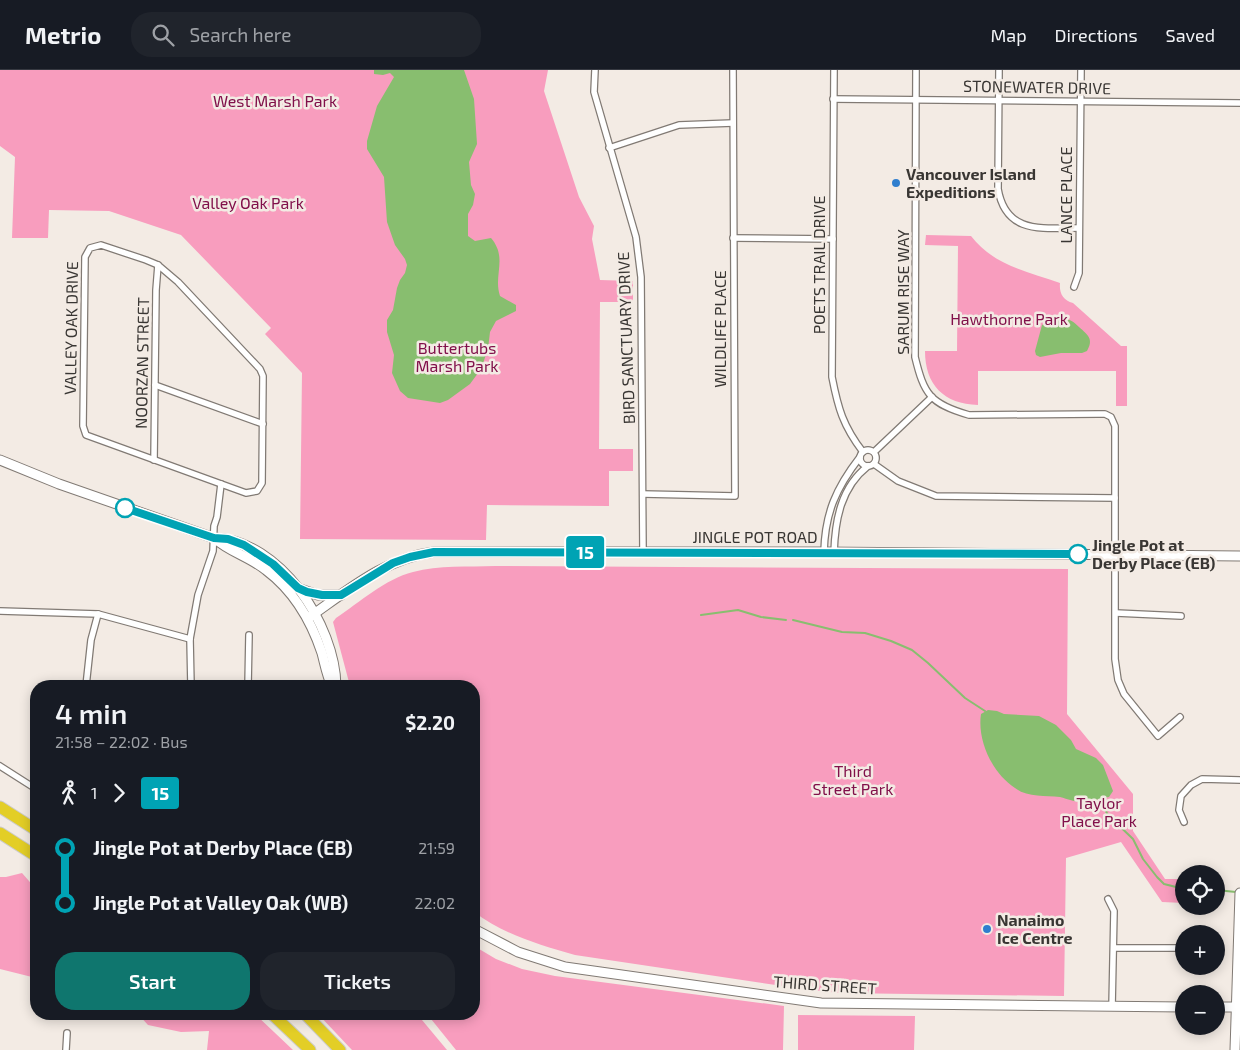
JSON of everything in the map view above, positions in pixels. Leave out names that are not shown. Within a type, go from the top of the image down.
[{"type":"highway","points":[[0,808],[30,826]]},
{"type":"highway","points":[[0,833],[30,852]]},
{"type":"highway","points":[[278,1020],[310,1050]]},
{"type":"highway","points":[[311,1020],[340,1050]]},
{"type":"main road","points":[[0,460],[52,482],[214,538],[228,539],[260,554],[277,567],[298,588],[331,654],[335,680]]},
{"type":"main road","points":[[214,538],[225,548],[250,559],[272,574],[311,615],[330,680]]},
{"type":"main road","name":"JINGLE POT ROAD","points":[[311,615],[393,563],[423,554],[446,552],[834,552],[1240,556]]},
{"type":"main road","points":[[298,588],[318,594],[341,595]]},
{"type":"main road","points":[[1235,1050],[1238,1007],[1240,893]]},
{"type":"main road","name":"THIRD STREET","points":[[480,933],[518,952],[565,967],[821,1004],[1175,1007]]},
{"type":"main road","points":[[1225,1007],[1238,1007]]},
{"type":"street","name":"BIRD SANCTUARY DRIVE","points":[[596,70],[594,92],[636,237],[641,277],[643,552]]},
{"type":"street","name":"WILDLIFE PLACE","points":[[643,494],[735,496],[733,70]]},
{"type":"street","name":"POETS TRAIL DRIVE","points":[[834,70],[832,377],[838,408],[850,436],[861,455]]},
{"type":"street","name":"SARUM RISE WAY","points":[[916,70],[915,357],[921,381],[932,398]]},
{"type":"street","points":[[999,70],[998,189],[1003,206],[1013,218],[1028,227],[1080,228]]},
{"type":"street","name":"LANCE PLACE","points":[[1074,287],[1079,272],[1081,70]]},
{"type":"street","name":"STONEWATER DRIVE","points":[[833,99],[916,98],[1240,103]]},
{"type":"street","points":[[609,148],[679,125],[733,123]]},
{"type":"street","points":[[733,238],[833,239]]},
{"type":"street","name":"VALLEY OAK DRIVE","points":[[100,245],[146,260],[158,265],[178,282],[260,369],[263,376],[262,424],[262,483],[257,491],[246,493],[88,437],[84,430],[85,257],[90,248],[100,245]]},
{"type":"street","name":"NOORZAN STREET","points":[[154,460],[158,265]]},
{"type":"street","points":[[155,385],[262,424]]},
{"type":"street","points":[[874,452],[932,398],[949,409],[969,415],[1105,414],[1111,418],[1115,426],[1115,660],[1118,680],[1124,694],[1158,736],[1180,717]]},
{"type":"street","points":[[824,552],[825,528],[828,514],[839,488],[861,455],[867,450],[874,452]]},
{"type":"street","points":[[834,552],[835,528],[846,492],[857,474],[871,465],[876,457],[874,452]]},
{"type":"street","points":[[861,455],[862,462],[871,465],[898,481],[936,496],[1115,498]]},
{"type":"street","points":[[191,680],[190,640],[198,594],[213,552],[221,484]]},
{"type":"street","points":[[0,611],[98,614],[190,640]]},
{"type":"street","points":[[1116,613],[1181,616]]},
{"type":"street","points":[[87,680],[91,640],[98,614]]},
{"type":"street","points":[[248,680],[249,635]]},
{"type":"street","points":[[0,766],[30,785]]},
{"type":"street","points":[[1184,822],[1179,810],[1181,796],[1191,785],[1202,779],[1240,780]]},
{"type":"street","points":[[1108,899],[1114,912],[1112,1007]]},
{"type":"street","points":[[1114,948],[1175,948]]},
{"type":"street","points":[[66,1050],[68,1032]]},
{"type":"green space","name":"Buttertubs Marsh Park","points":[[0,70],[548,70],[544,91],[579,197],[594,226],[592,239],[600,280],[633,281],[633,302],[600,302],[599,449],[633,449],[633,471],[609,471],[609,506],[487,505],[486,540],[300,539],[302,373],[265,334],[271,328],[181,235],[109,211],[49,210],[48,238],[12,238],[15,157],[0,146]]},
{"type":"green space","name":"Hawthorne Park","points":[[926,235],[971,236],[980,246],[1000,261],[1060,283],[1060,290],[1064,298],[1073,303],[1121,346],[1127,346],[1127,406],[1116,406],[1116,371],[978,371],[978,405],[955,401],[946,396],[933,383],[928,374],[925,351],[957,351],[958,246],[925,245]]},
{"type":"green space","name":"Third Street Park","points":[[495,566],[1068,569],[1067,714],[1133,794],[1133,831],[1165,879],[1175,879],[1175,903],[1162,902],[1121,842],[1066,858],[1064,996],[839,993],[803,989],[575,955],[509,933],[480,916],[480,680],[348,680],[333,622],[373,592],[393,580],[413,572],[433,568]]},
{"type":"green space","points":[[22,873],[30,882],[30,976],[0,969],[0,877]]},
{"type":"green space","points":[[480,950],[496,959],[522,969],[555,976],[784,1006],[783,1050],[456,1050],[432,1020],[480,1020]]},
{"type":"green space","points":[[798,1015],[915,1016],[914,1050],[798,1050]]},
{"type":"green space","points":[[143,1020],[261,1020],[293,1050],[207,1050],[209,1031],[181,1032],[148,1025]]},
{"type":"green space","points":[[324,1020],[422,1020],[447,1050],[352,1050]]},
{"type":"shaded area","points":[[374,70],[464,70],[474,99],[477,144],[469,162],[471,185],[475,194],[473,205],[468,214],[468,236],[475,241],[491,238],[496,245],[499,253],[498,288],[500,296],[516,305],[516,311],[496,321],[490,332],[488,349],[481,369],[470,384],[448,400],[440,403],[408,398],[400,391],[392,373],[394,355],[387,332],[387,320],[393,310],[397,288],[407,265],[395,245],[387,222],[384,177],[367,149],[367,141],[377,106],[394,77],[390,73],[383,75],[374,74]]},
{"type":"shaded area","points":[[1058,319],[1072,321],[1089,337],[1090,343],[1087,351],[1040,357],[1036,355],[1035,351],[1042,325]]},
{"type":"shaded area","points":[[988,710],[1004,714],[1039,716],[1056,725],[1071,740],[1076,749],[1096,758],[1103,765],[1113,791],[1109,797],[1080,802],[1060,797],[1031,795],[1015,788],[999,774],[984,745],[980,724],[981,714]]},
{"type":"waterway","points":[[701,615],[738,610],[761,617],[786,620]]},
{"type":"waterway","points":[[793,620],[842,632],[865,633],[912,650],[965,698],[985,711]]},
{"type":"waterway","points":[[1099,799],[1108,815],[1133,839],[1143,859],[1157,877],[1164,884],[1175,887]]},
{"type":"waterway","points":[[1225,891],[1236,892]]},
{"type":"bus line","name":"15","points":[[125,508],[214,538],[228,539],[244,545],[273,564],[298,588],[312,594],[322,595],[341,595],[393,563],[434,552],[1078,554]]},
{"type":"place","name":"Vancouver Island Expeditions","points":[[896,183]]},
{"type":"place","name":"Jingle Pot at Derby Place (EB)","points":[[1078,554]]},
{"type":"place","name":"Nanaimo Ice Centre","points":[[987,929]]},
{"type":"park label","name":"West Marsh Park","points":[[275,101]]},
{"type":"park label","name":"Valley Oak Park","points":[[248,203]]},
{"type":"park label","name":"Taylor Place Park","points":[[1099,812]]}]
